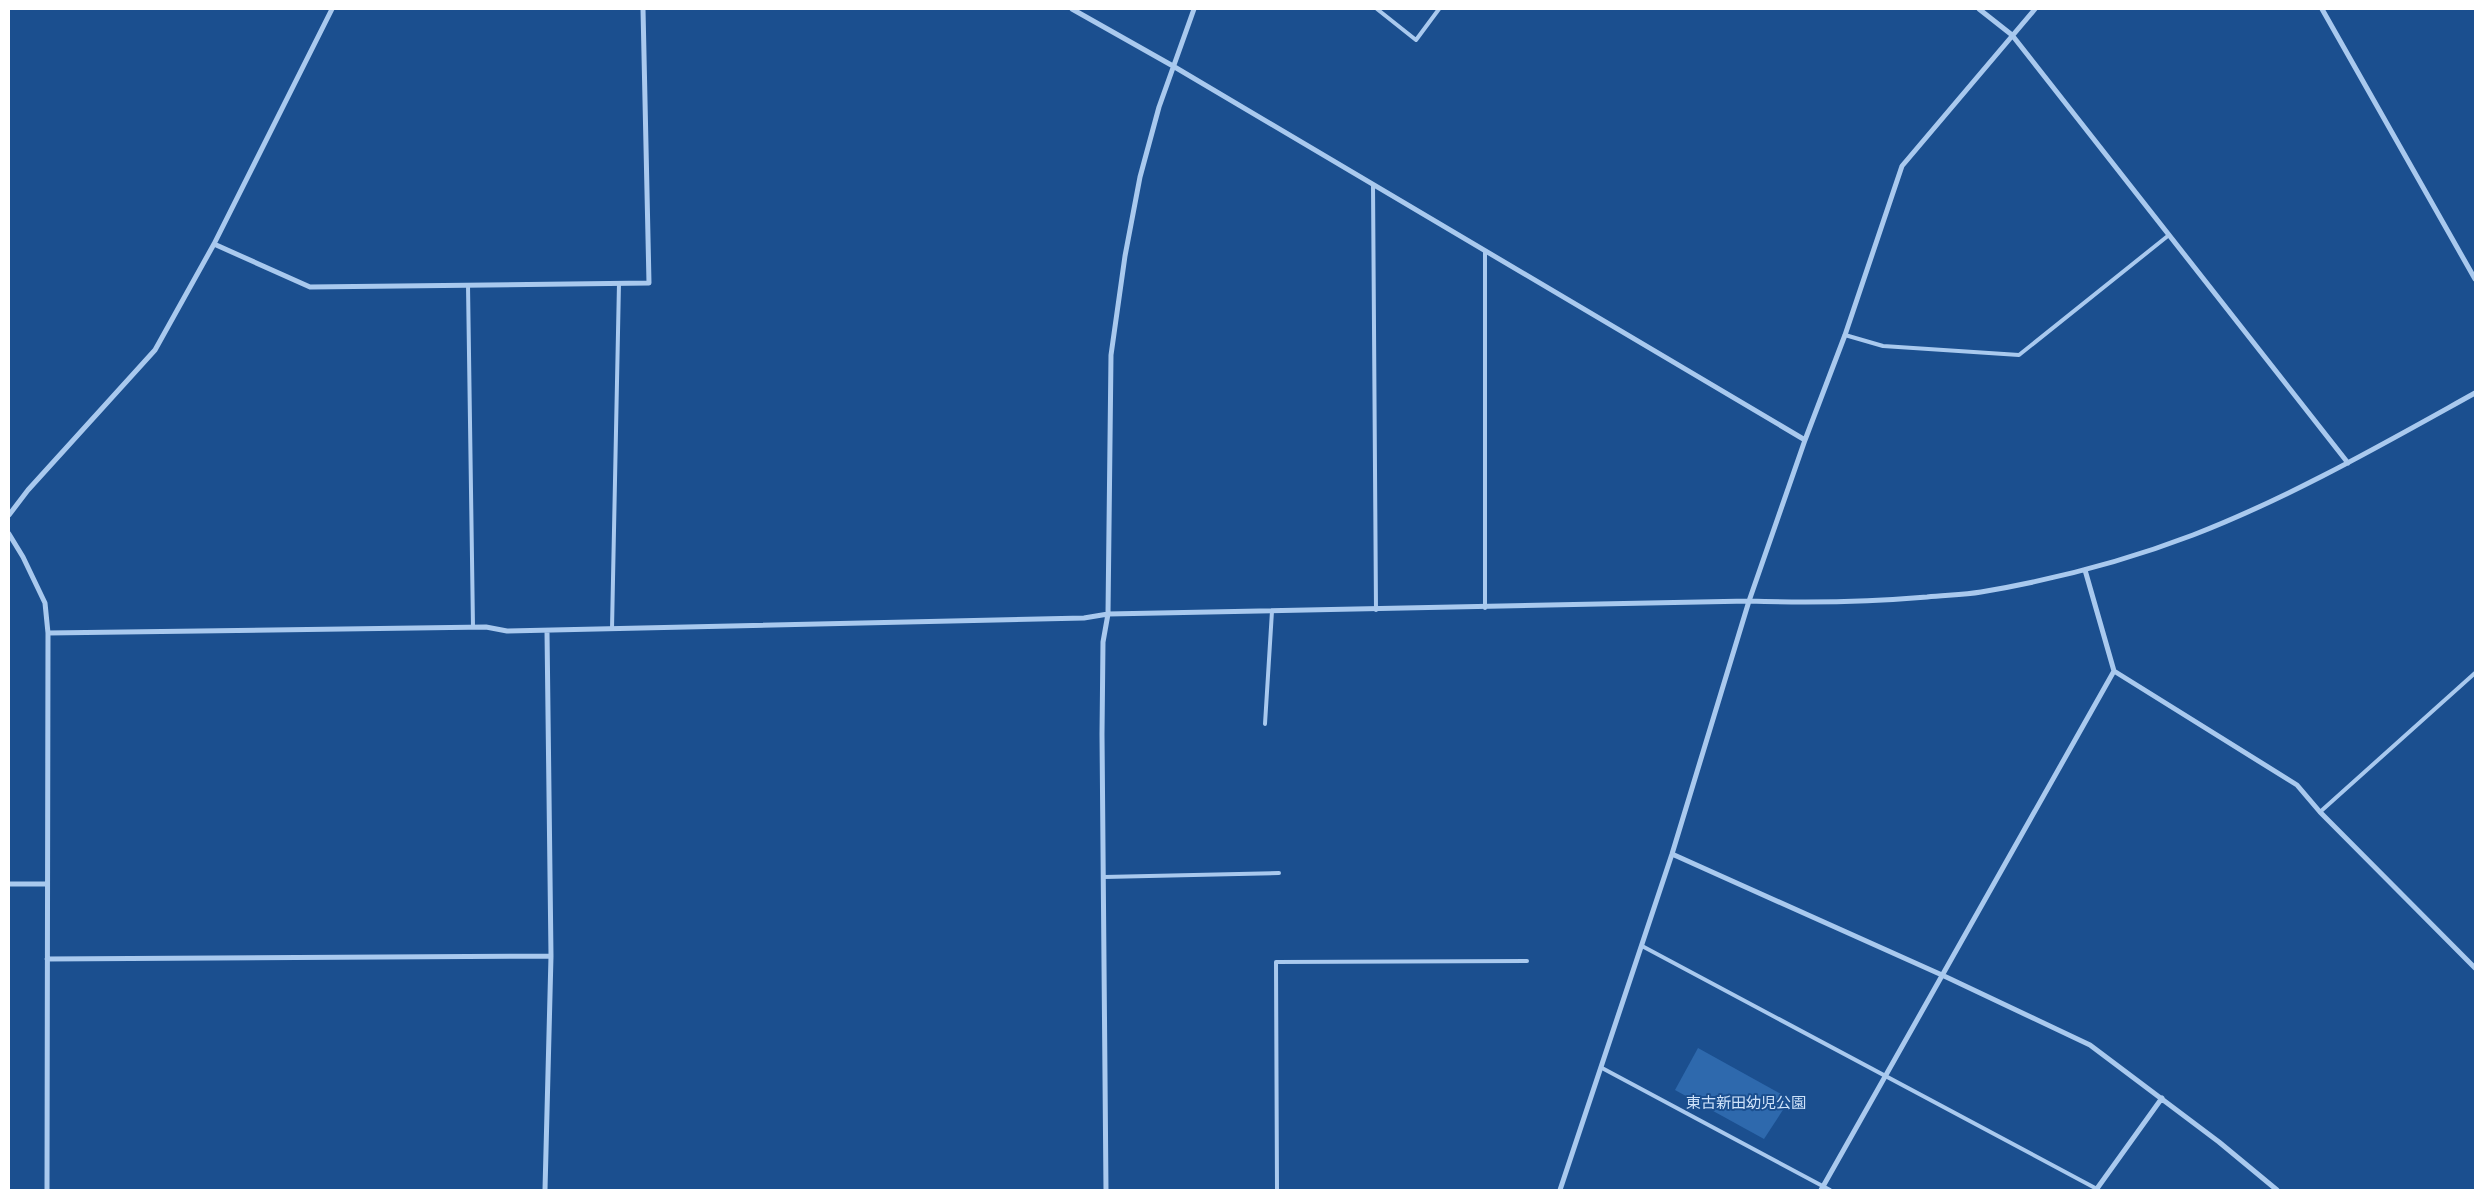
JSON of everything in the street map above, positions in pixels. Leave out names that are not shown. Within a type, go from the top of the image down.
[{"type":"street","points":[[9,515],[28,490],[155,350],[214,244],[332,9]]},
{"type":"street","points":[[214,244],[310,287],[649,283],[643,9]]},
{"type":"street","points":[[1072,9],[1173,66],[1805,440]]},
{"type":"street","points":[[1106,1190],[1102,725],[1103,642],[1108,614],[1111,355],[1125,256],[1140,177],[1173,66],[1194,9]]},
{"type":"street","points":[[1979,9],[2012,35],[2348,463]]},
{"type":"street","points":[[1560,1190],[1672,854],[1750,601],[1902,166],[2035,9]]},
{"type":"street","points":[[2322,9],[2475,279]]},
{"type":"street","points":[[48,633],[473,627],[486,627],[506,631],[612,630],[1084,618],[1108,614],[1484,608],[1750,601],[1811,603],[1970,593],[2085,570],[2192,535],[2293,491],[2475,393]]},
{"type":"street","points":[[9,534],[23,557],[45,603],[48,633],[47,1190]]},
{"type":"street","points":[[2085,570],[2114,671],[2297,785],[2320,812],[2475,968]]},
{"type":"street","points":[[546,1190],[551,956],[547,631]]},
{"type":"street","points":[[1822,1188],[2114,671]]},
{"type":"street","points":[[1672,854],[1942,974],[2090,1045],[2162,1098],[2277,1190]]},
{"type":"street","points":[[9,884],[47,884]]},
{"type":"street","points":[[47,959],[551,956]]},
{"type":"street","points":[[2096,1189],[2162,1098]]},
{"type":"lane","points":[[1377,9],[1416,40],[1439,9]]},
{"type":"lane","points":[[1373,185],[1376,610]]},
{"type":"lane","points":[[1844,335],[1883,346],[2019,355],[2169,235]]},
{"type":"lane","points":[[1484,608],[1485,251]]},
{"type":"lane","points":[[612,630],[618,283]]},
{"type":"lane","points":[[468,285],[473,627]]},
{"type":"lane","points":[[1265,724],[1272,611]]},
{"type":"lane","points":[[2320,812],[2475,673]]},
{"type":"lane","points":[[1104,877],[1279,873]]},
{"type":"lane","points":[[1642,946],[1887,1075],[2096,1189]]},
{"type":"lane","points":[[1277,1190],[1276,962],[1527,962]]},
{"type":"lane","points":[[1602,1068],[1822,1188],[1830,1190]]},
{"type":"green space","name":"東古新田幼児公園","points":[[1698,1048],[1790,1099],[1764,1139],[1675,1090]]}]
